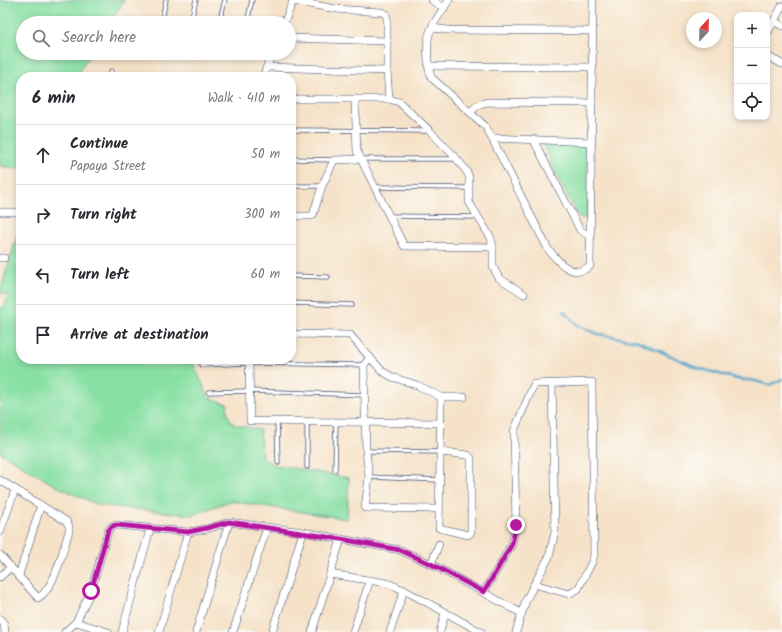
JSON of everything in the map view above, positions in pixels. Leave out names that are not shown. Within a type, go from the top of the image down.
[{"type":"street","points":[[286,16],[292,0],[336,9],[381,12],[386,14],[386,71],[389,99]]},
{"type":"street","points":[[432,0],[444,8]]},
{"type":"street","points":[[449,0],[429,33],[429,73],[432,78],[486,127],[493,138],[548,249],[555,258],[566,267],[578,272],[585,271],[590,266],[593,0]]},
{"type":"street","points":[[770,28],[782,6]]},
{"type":"street","points":[[774,21],[782,26]]},
{"type":"street","points":[[432,28],[448,30],[593,31]]},
{"type":"street","points":[[296,38],[387,41]]},
{"type":"street","points":[[770,58],[782,64]]},
{"type":"street","points":[[265,72],[270,60]]},
{"type":"street","points":[[428,66],[593,67]]},
{"type":"street","points":[[267,67],[386,71]]},
{"type":"street","points":[[296,99],[389,99],[400,102],[457,159],[467,172],[469,177],[469,202],[491,238],[494,247],[493,267],[498,278],[524,294]]},
{"type":"street","points":[[355,100],[355,131],[357,151],[404,246],[494,247]]},
{"type":"street","points":[[470,112],[478,105],[487,102],[592,103]]},
{"type":"street","points":[[493,138],[592,142]]},
{"type":"street","points":[[533,139],[580,230],[591,237]]},
{"type":"street","points":[[296,216],[313,215],[322,186],[334,160],[361,159]]},
{"type":"street","points":[[0,212],[16,212]]},
{"type":"street","points":[[296,334],[350,335],[382,371],[392,377],[417,385],[441,397],[464,397]]},
{"type":"street","points":[[370,357],[364,365],[366,451],[369,477],[365,508],[439,509]]},
{"type":"street","points":[[249,364],[250,421],[441,424]]},
{"type":"street","points":[[484,592],[512,544],[516,525],[514,431],[534,384],[592,382],[594,555],[592,562],[578,589],[569,594],[534,584]]},
{"type":"street","points":[[516,632],[521,613],[534,584],[549,557],[556,532],[552,384]]},
{"type":"street","points":[[440,452],[468,455],[471,458],[471,532],[468,535],[439,528],[440,452],[441,424],[441,397]]},
{"type":"street","points":[[0,480],[66,521],[69,526],[52,581],[43,595],[38,598],[0,555]]},
{"type":"street","points":[[0,532],[15,490]]},
{"type":"street","points":[[19,576],[41,505]]},
{"type":"street","points":[[65,632],[76,622],[91,591],[108,531],[112,526],[117,525],[188,532],[229,522],[303,532],[400,550],[431,564],[521,613]]},
{"type":"street","points":[[196,632],[229,522]]},
{"type":"street","points":[[234,632],[267,527]]},
{"type":"street","points":[[122,632],[150,529]]},
{"type":"street","points":[[159,632],[188,532]]},
{"type":"street","points":[[272,632],[303,532]]},
{"type":"street","points":[[312,632],[341,539]]},
{"type":"street","points":[[431,564],[439,544]]},
{"type":"street","points":[[0,577],[11,567]]},
{"type":"street","points":[[330,574],[387,582],[479,631]]},
{"type":"street","points":[[353,632],[370,580]]},
{"type":"street","points":[[390,632],[404,590]]},
{"type":"street","points":[[440,632],[445,613]]},
{"type":"street","points":[[0,619],[4,624],[5,632]]},
{"type":"street","points":[[76,622],[108,632]]},
{"type":"lane","points":[[163,16],[166,0]]},
{"type":"lane","points":[[193,16],[196,0]]},
{"type":"lane","points":[[221,16],[224,0]]},
{"type":"lane","points":[[249,16],[252,0]]},
{"type":"lane","points":[[296,130],[430,131]]},
{"type":"lane","points":[[296,159],[334,160]]},
{"type":"lane","points":[[361,159],[457,159]]},
{"type":"lane","points":[[296,186],[322,186]]},
{"type":"lane","points":[[374,187],[469,188]]},
{"type":"lane","points":[[388,216],[478,217]]},
{"type":"lane","points":[[296,276],[328,277]]},
{"type":"lane","points":[[296,304],[352,305]]},
{"type":"lane","points":[[296,363],[364,365]]},
{"type":"lane","points":[[202,365],[214,364]]},
{"type":"lane","points":[[208,392],[249,391],[365,395]]},
{"type":"lane","points":[[277,421],[278,463]]},
{"type":"lane","points":[[307,421],[307,467]]},
{"type":"lane","points":[[335,470],[336,422]]},
{"type":"lane","points":[[366,451],[440,452]]},
{"type":"lane","points":[[369,477],[440,480]]},
{"type":"green space","points":[[0,0],[125,0],[114,16],[16,16],[16,60],[87,60],[79,72],[16,72],[16,168],[0,166]]},
{"type":"green space","points":[[543,144],[587,144],[588,219],[579,217],[562,187]]},
{"type":"green space","points":[[16,240],[16,364],[193,364],[209,398],[228,404],[227,413],[233,424],[260,430],[262,457],[272,464],[349,478],[347,519],[230,501],[192,515],[98,505],[54,485],[1,453],[0,308],[5,305],[9,296],[0,292]]},
{"type":"waterway","points":[[566,314],[564,311],[577,325],[598,334],[638,341],[698,368],[741,380],[751,380],[770,385],[782,379]]},
{"type":"route","points":[[91,591],[108,531],[112,526],[117,525],[188,532],[229,522],[303,532],[400,550],[431,564],[484,592],[503,562],[512,544],[516,525]]}]
